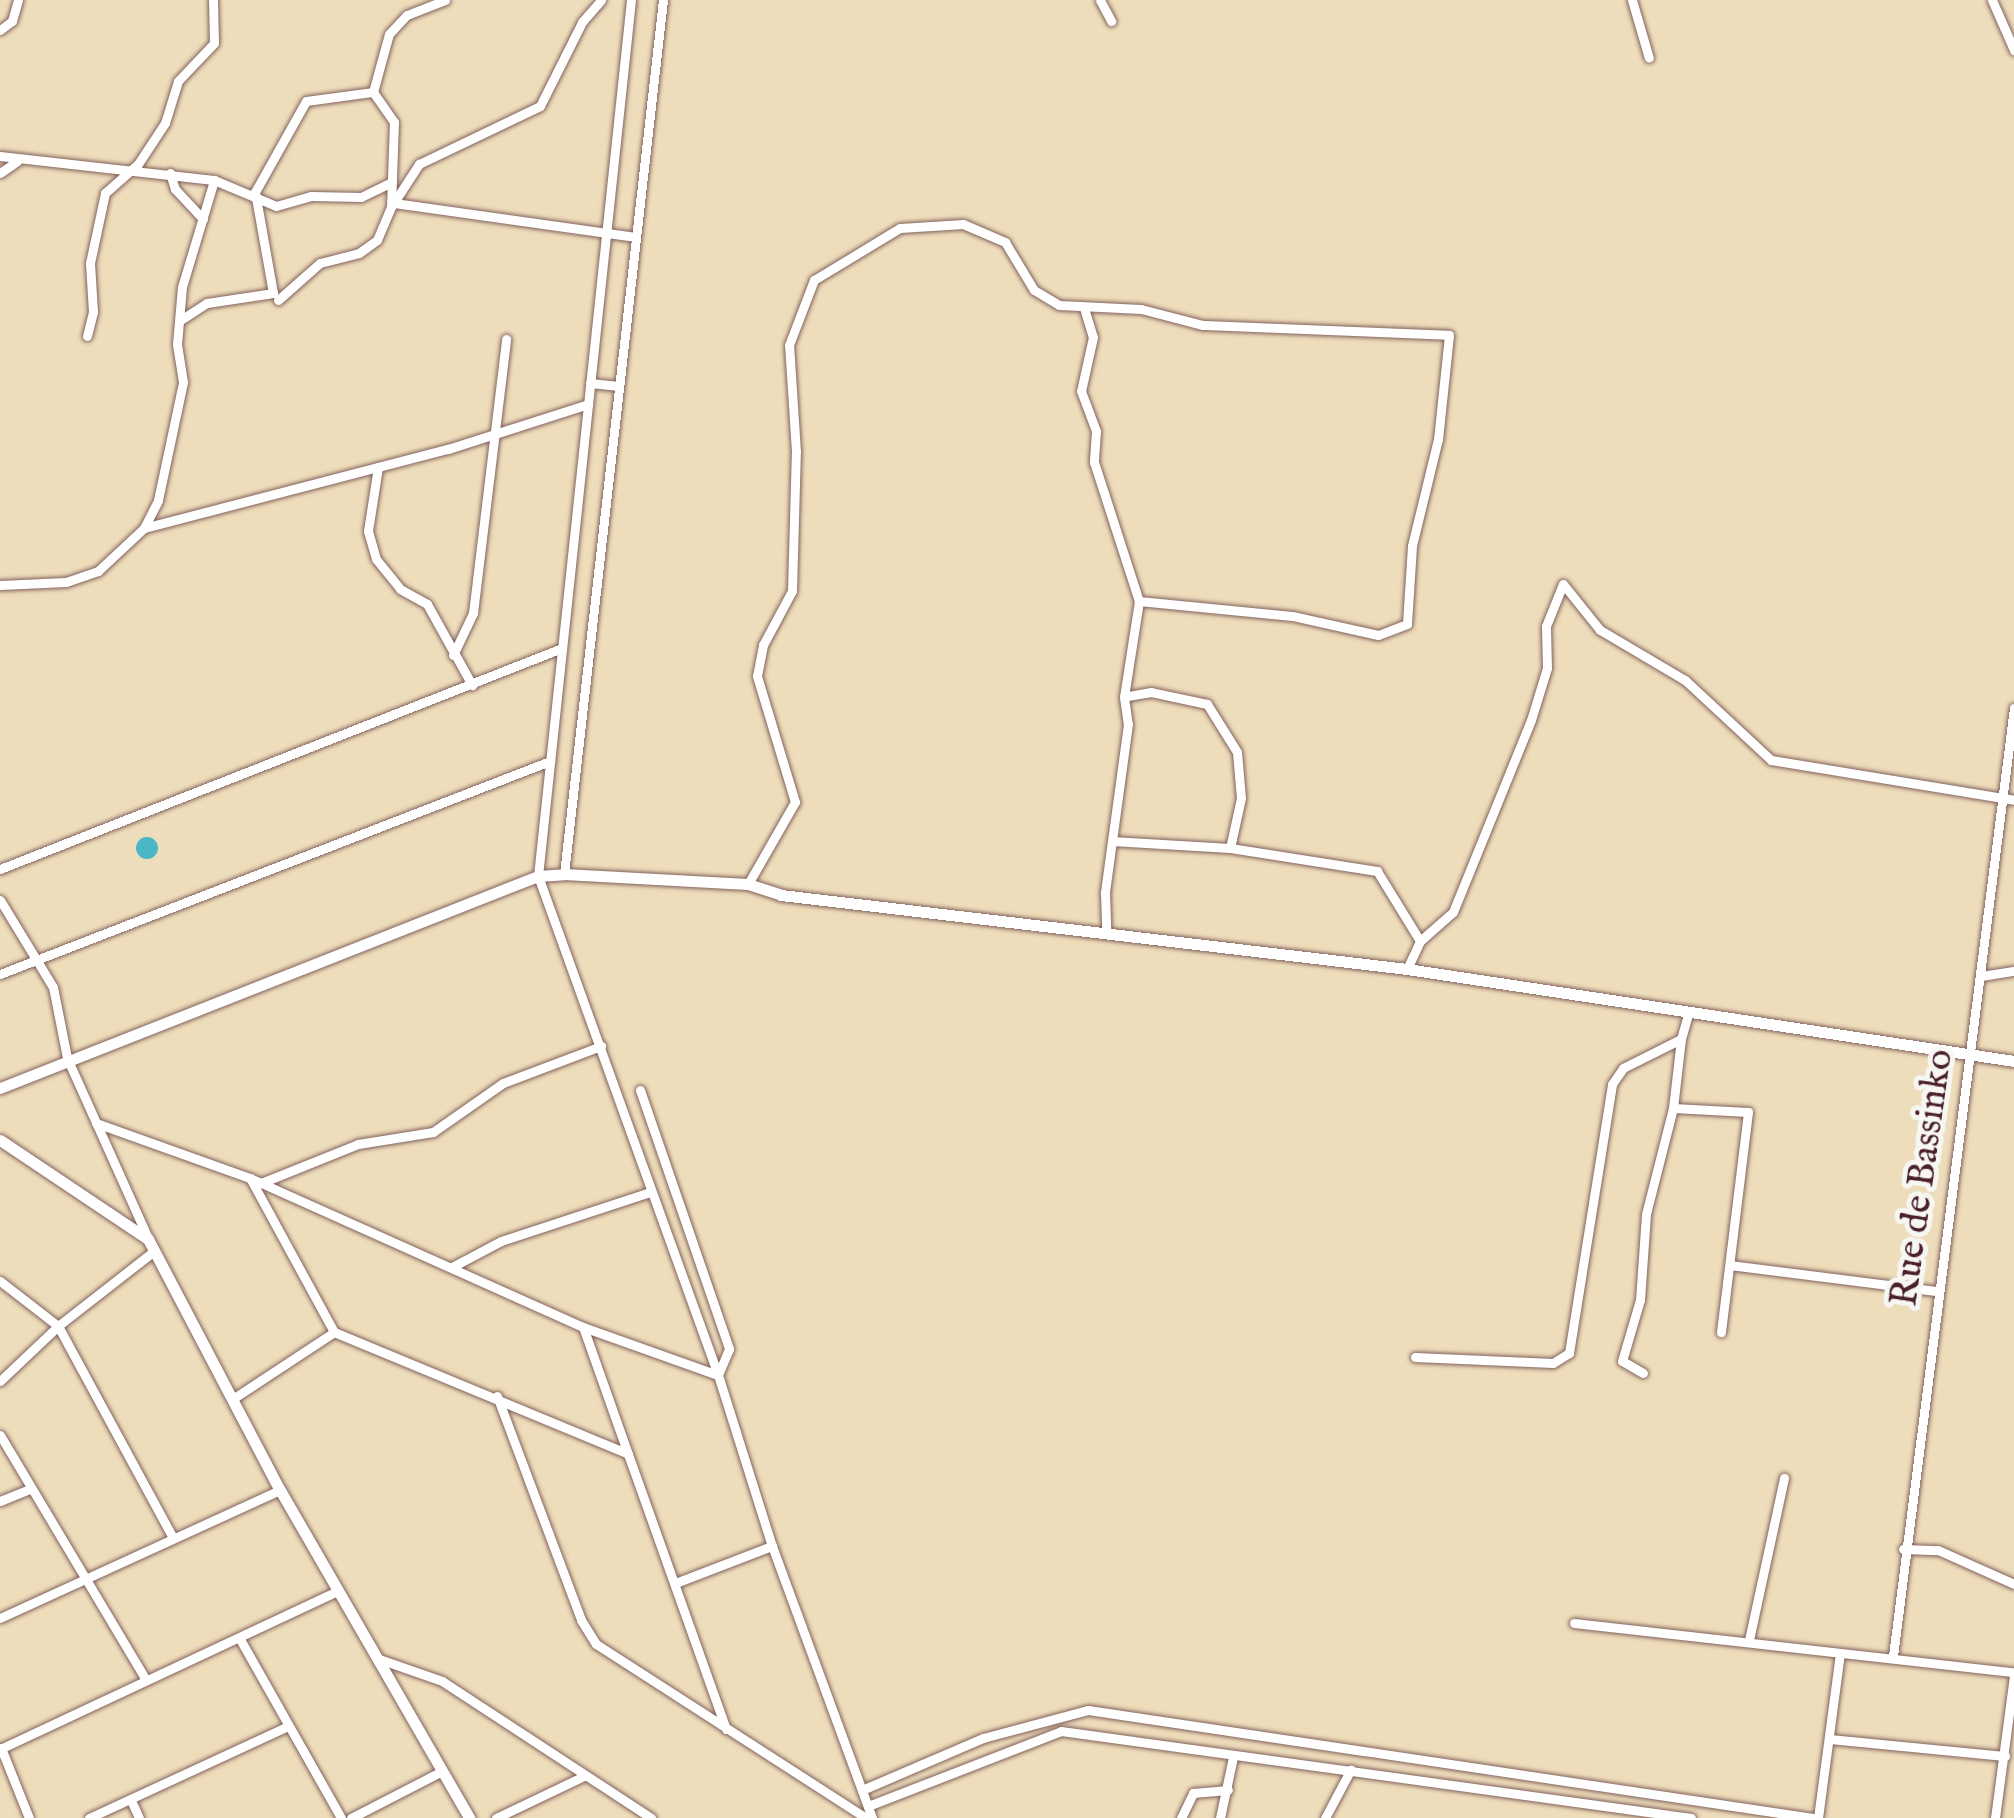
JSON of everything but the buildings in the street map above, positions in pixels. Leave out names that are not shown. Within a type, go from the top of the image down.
[{"type":"street","points":[[0,30],[12,20],[18,0]]},
{"type":"street","points":[[87,336],[105,192],[128,173],[165,123],[178,81],[214,43],[214,0]]},
{"type":"street","points":[[374,92],[396,23],[445,0]]},
{"type":"street","points":[[278,300],[330,258],[369,249],[418,164],[540,106],[582,22],[602,0]]},
{"type":"street","points":[[631,0],[538,876],[718,1375],[772,1546],[868,1806],[869,1818]]},
{"type":"street","points":[[564,874],[663,0]]},
{"type":"street","points":[[1100,0],[1112,21]]},
{"type":"street","points":[[1632,0],[1649,58]]},
{"type":"street","points":[[1992,0],[2014,50]]},
{"type":"street","points":[[374,92],[394,122],[392,205]]},
{"type":"street","points":[[178,322],[208,303],[273,293],[256,192],[306,101],[374,92]]},
{"type":"street","points":[[0,156],[214,180],[256,192],[268,203],[289,206],[310,196],[361,197],[392,182]]},
{"type":"street","points":[[0,181],[0,171],[24,160]]},
{"type":"street","points":[[170,173],[175,189],[204,219]]},
{"type":"street","points":[[0,586],[66,582],[98,572],[144,528],[158,500],[183,382],[178,322],[214,180]]},
{"type":"street","points":[[186,198],[210,196]]},
{"type":"street","points":[[392,205],[636,236]]},
{"type":"street","points":[[748,884],[795,802],[757,676],[763,645],[792,591],[796,452],[788,345],[814,280],[900,228],[962,224],[1005,242],[1025,279],[1047,300],[1084,308],[1141,309],[1202,325],[1449,335],[1438,439],[1412,546],[1408,624],[1378,635],[1292,616],[1139,601]]},
{"type":"street","points":[[1084,308],[1092,336],[1081,391],[1096,430],[1094,462],[1139,601],[1124,697],[1128,724],[1112,841],[1106,931]]},
{"type":"street","points":[[453,654],[473,613],[506,339]]},
{"type":"street","points":[[590,383],[619,386]]},
{"type":"street","points":[[144,528],[378,467],[588,404]]},
{"type":"street","points":[[378,467],[368,531],[376,559],[400,588],[427,604],[472,686]]},
{"type":"street","points":[[1407,969],[1420,941],[1453,912],[1531,720],[1547,668],[1546,626],[1563,584],[1600,630],[1685,680],[1771,760],[2014,800]]},
{"type":"street","points":[[0,869],[562,648]]},
{"type":"street","points":[[1124,697],[1185,695],[1206,704],[1226,732],[1242,774],[1230,848]]},
{"type":"street","name":"Rue de Bassinko","points":[[1893,1656],[1936,1290],[1973,1056],[2014,709]]},
{"type":"street","points":[[0,974],[550,761]]},
{"type":"street","points":[[1112,841],[1230,848],[1377,871],[1420,941]]},
{"type":"street","points":[[0,1088],[538,876],[564,874],[748,884],[781,894],[1407,969],[2014,1060]]},
{"type":"street","points":[[0,900],[37,960],[58,1004],[68,1058],[151,1245],[280,1490],[469,1818]]},
{"type":"street","points":[[1981,976],[2014,971]]},
{"type":"street","points":[[1643,1373],[1622,1361],[1640,1300],[1646,1214],[1673,1108],[1681,1039],[1689,1011]]},
{"type":"street","points":[[1415,1357],[1476,1354],[1553,1363],[1569,1354],[1612,1084],[1623,1068],[1681,1039]]},
{"type":"street","points":[[261,1182],[358,1144],[434,1132],[502,1083],[601,1046]]},
{"type":"street","points":[[640,1090],[729,1349],[718,1375]]},
{"type":"street","points":[[1673,1108],[1748,1112],[1721,1332]]},
{"type":"street","points":[[96,1123],[261,1182],[583,1327],[718,1375]]},
{"type":"street","points":[[0,1140],[151,1245]]},
{"type":"street","points":[[250,1178],[334,1332],[497,1396],[628,1454]]},
{"type":"street","points":[[452,1267],[500,1241],[650,1192]]},
{"type":"street","points":[[0,1382],[151,1245]]},
{"type":"street","points":[[1730,1265],[1936,1290]]},
{"type":"street","points":[[0,1282],[58,1326],[172,1536]]},
{"type":"street","points":[[583,1327],[678,1582],[726,1729]]},
{"type":"street","points":[[234,1398],[334,1332]]},
{"type":"street","points":[[497,1396],[586,1631],[726,1729],[869,1818]]},
{"type":"street","points":[[0,1435],[144,1678]]},
{"type":"street","points":[[1749,1640],[1784,1478]]},
{"type":"street","points":[[0,1501],[28,1488]]},
{"type":"street","points":[[0,1618],[86,1582],[172,1536],[280,1490]]},
{"type":"street","points":[[678,1582],[772,1546]]},
{"type":"street","points":[[1903,1549],[1938,1550],[2014,1584]]},
{"type":"street","points":[[29,1818],[1,1749],[144,1678],[241,1642],[339,1590]]},
{"type":"street","points":[[1574,1624],[1893,1656],[2014,1674],[1995,1818]]},
{"type":"street","points":[[241,1642],[341,1818]]},
{"type":"street","points":[[862,1790],[983,1738],[1088,1710],[1816,1818],[1840,1653]]},
{"type":"street","points":[[379,1660],[442,1680],[650,1818]]},
{"type":"street","points":[[89,1818],[286,1727]]},
{"type":"street","points":[[868,1806],[1061,1730],[1691,1818]]},
{"type":"street","points":[[1828,1739],[2004,1756]]},
{"type":"street","points":[[1220,1818],[1233,1757]]},
{"type":"street","points":[[1325,1818],[1351,1769]]},
{"type":"street","points":[[351,1818],[442,1771]]},
{"type":"street","points":[[496,1818],[584,1776]]},
{"type":"street","points":[[1181,1818],[1193,1793],[1228,1790]]},
{"type":"street","points":[[130,1800],[139,1818]]},
{"type":"water","points":[[147,837],[155,840],[155,856],[147,859],[139,856],[136,848],[139,840]]}]
